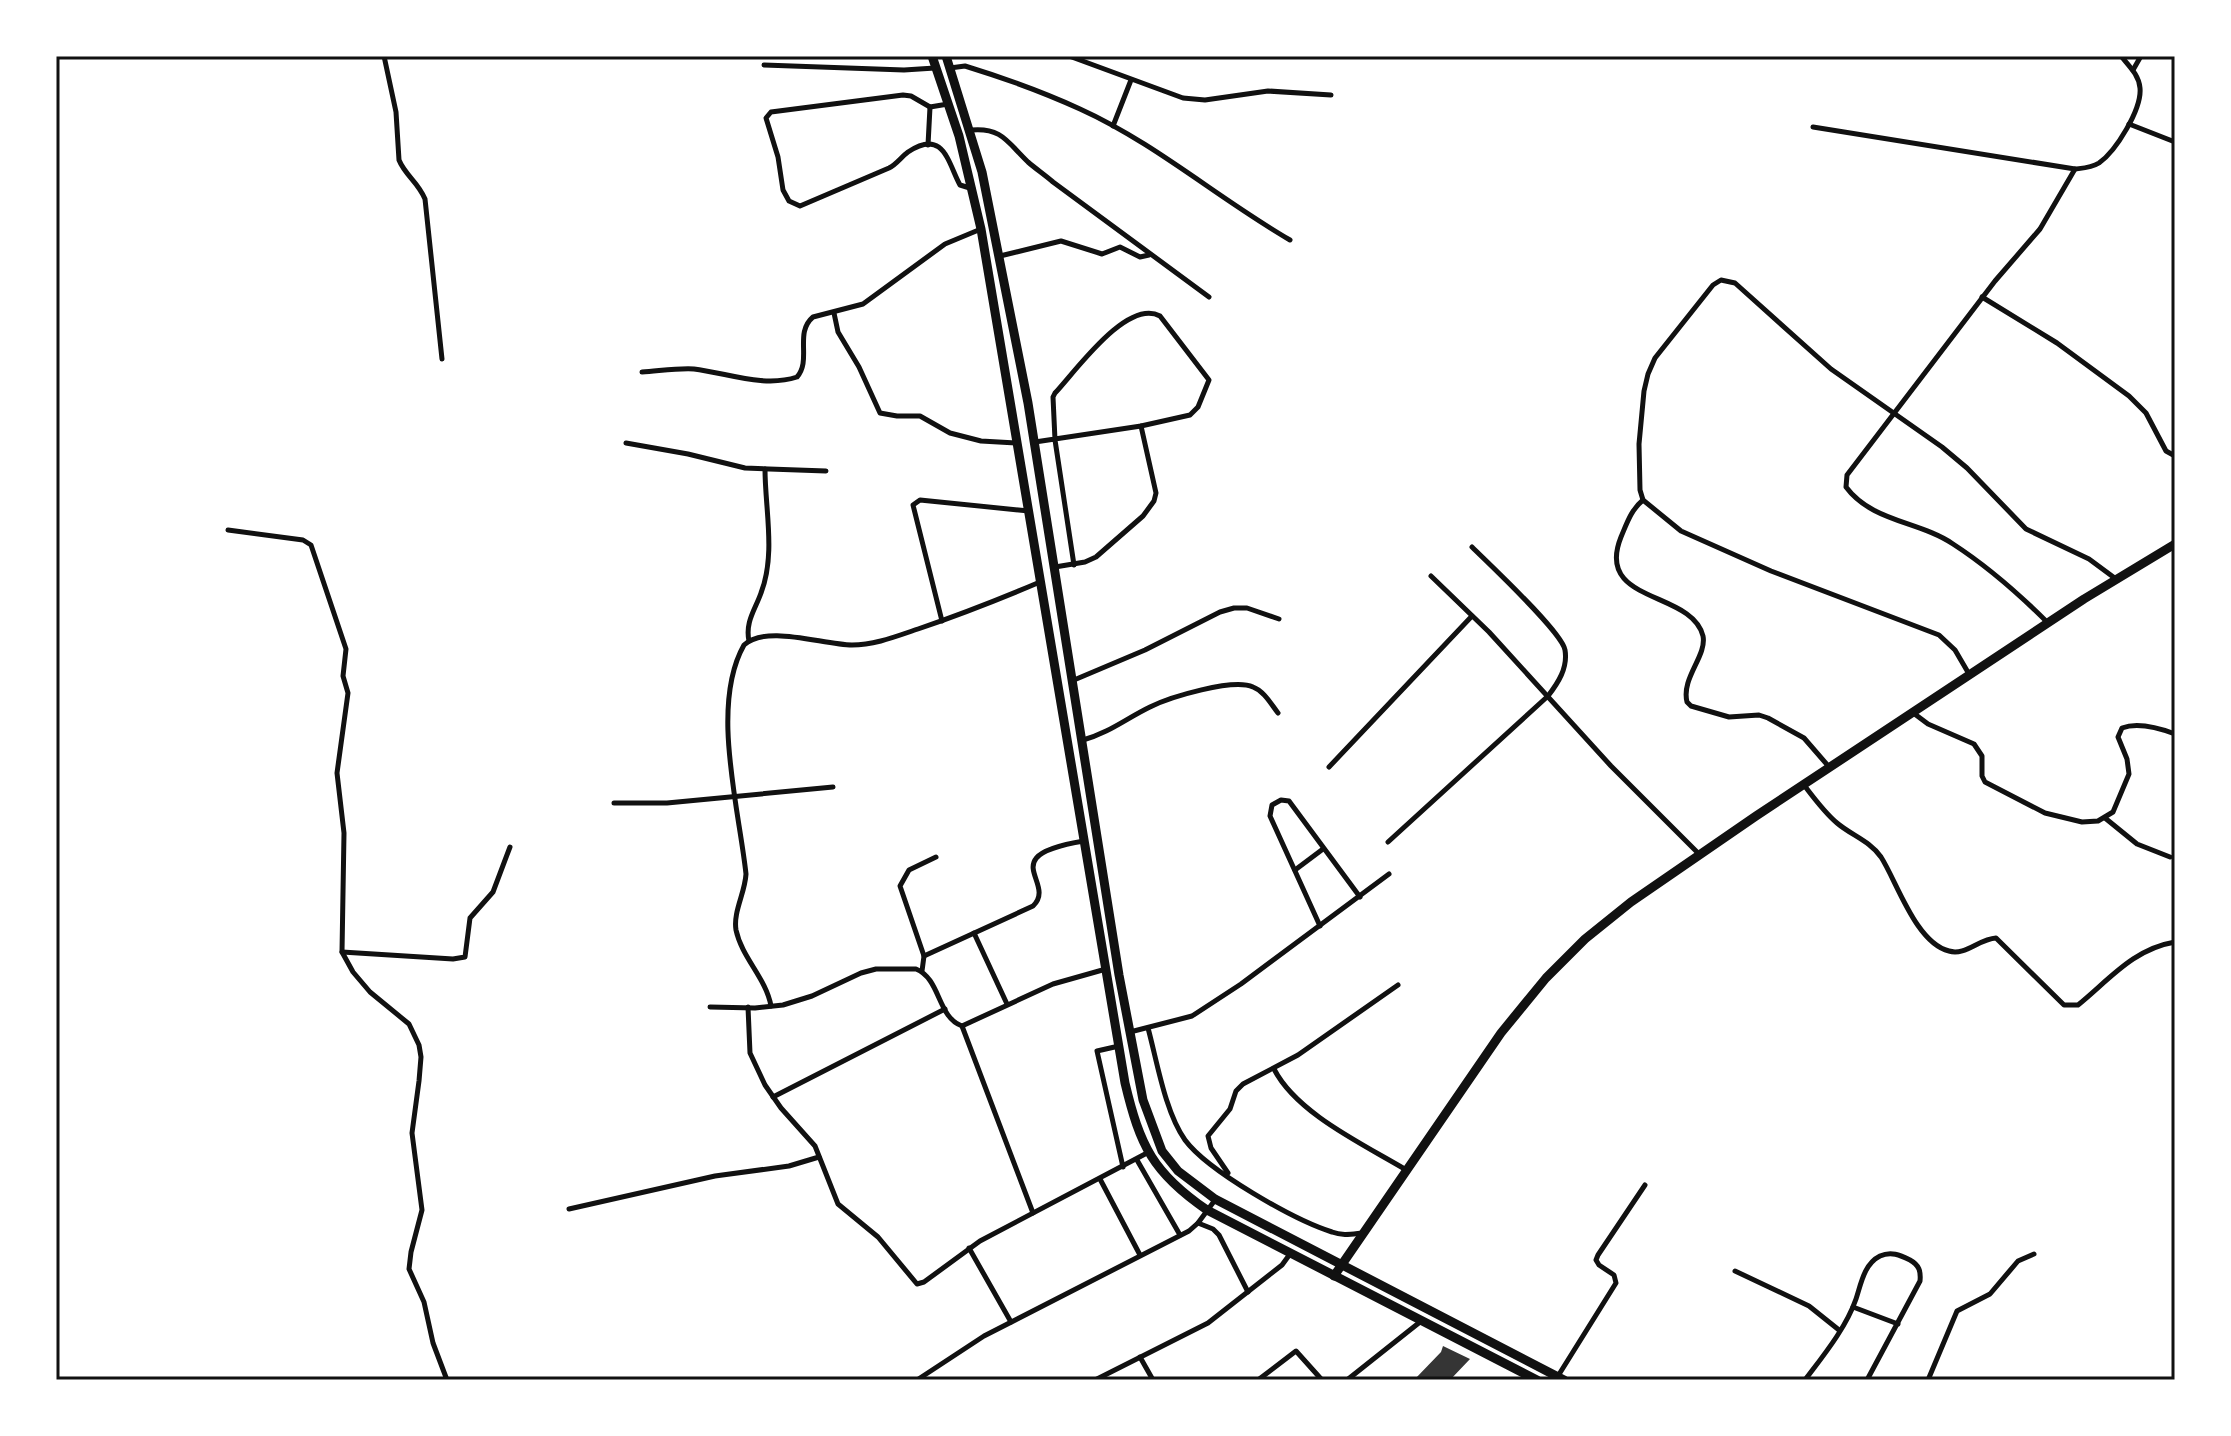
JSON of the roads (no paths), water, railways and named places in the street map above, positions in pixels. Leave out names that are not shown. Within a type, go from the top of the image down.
[{"type":"main road","points":[[932,56],[949,103],[981,229],[1119,1046],[1134,1120],[1147,1153],[1167,1177],[1207,1210],[1537,1380]]},
{"type":"main road","points":[[946,56],[971,130],[999,256],[1033,429],[1130,1032],[1143,1100],[1162,1151],[1178,1171],[1215,1199],[1561,1378]]},
{"type":"main road","points":[[1015,432],[1025,437],[1033,429]]},
{"type":"main road","points":[[1022,471],[1030,463],[1039,468]]},
{"type":"main road","points":[[1334,1276],[1501,1033],[1566,956],[1631,902],[1700,854],[1912,712],[2175,544]]},
{"type":"street","points":[[384,56],[396,112],[399,160],[419,185],[425,199],[442,359]]},
{"type":"street","points":[[1069,56],[1183,98],[1205,100],[1268,91],[1331,95]]},
{"type":"street","points":[[1813,127],[2075,169],[2089,168],[2101,162],[2129,124],[2139,102],[2140,88],[2133,70],[2121,56]]},
{"type":"street","points":[[2133,70],[2141,56]]},
{"type":"street","points":[[764,65],[904,70],[937,68]]},
{"type":"street","points":[[950,68],[965,66],[1082,109],[1290,240]]},
{"type":"street","points":[[1113,126],[1131,80]]},
{"type":"street","points":[[949,103],[930,107],[903,95],[777,110],[766,118],[778,157],[783,190],[789,201],[800,206],[889,168],[908,152],[928,145],[944,150],[960,185],[973,189]]},
{"type":"street","points":[[928,145],[930,107]]},
{"type":"street","points":[[2129,124],[2175,142]]},
{"type":"street","points":[[971,130],[1001,134],[1029,163],[1209,297]]},
{"type":"street","points":[[2049,624],[2024,600],[1953,544],[1924,528],[1880,515],[1851,495],[1846,487],[1847,475],[1893,413],[1982,297],[2040,229],[2075,169]]},
{"type":"street","points":[[642,372],[689,369],[737,378],[792,379],[801,373],[805,325],[813,317],[863,304],[945,244],[981,229]]},
{"type":"street","points":[[999,256],[1061,241],[1102,254],[1125,247],[1140,257],[1149,255]]},
{"type":"street","points":[[1970,675],[1955,650],[1939,635],[1771,571],[1694,537],[1668,523],[1643,500],[1639,444],[1648,374],[1661,349],[1703,296],[1721,280],[1735,283],[1831,369],[1967,468],[2026,529],[2089,559],[2116,579]]},
{"type":"street","points":[[1982,297],[2057,343],[2129,396],[2146,413],[2166,451],[2175,456]]},
{"type":"street","points":[[834,312],[838,332],[859,367],[880,413],[920,416],[950,433],[981,441],[1017,443]]},
{"type":"street","points":[[1035,442],[1055,440],[1141,426],[1194,412],[1209,383],[1156,313],[1134,317],[1113,330],[1055,393],[1055,440],[1074,565]]},
{"type":"street","points":[[1055,567],[1074,565],[1096,557],[1143,516],[1154,501],[1156,493],[1141,426]]},
{"type":"street","points":[[626,443],[745,468],[826,471]]},
{"type":"street","points":[[765,469],[769,532],[767,568],[748,625],[749,641],[739,655],[728,708],[727,740],[746,874],[746,889],[736,915],[736,927],[750,962],[765,986],[771,1006]]},
{"type":"street","points":[[942,621],[913,505],[920,500],[1029,511]]},
{"type":"street","points":[[1643,500],[1632,511],[1617,546],[1616,557],[1629,585],[1639,592],[1665,600],[1700,628],[1703,643],[1687,686],[1687,702],[1691,706],[1729,717],[1759,715],[1768,718],[1804,738],[1830,768]]},
{"type":"street","points":[[228,530],[303,540],[311,545],[346,649],[343,676],[348,693],[337,773],[344,833],[342,952],[353,972],[370,992],[409,1024],[419,1045],[420,1069],[412,1133],[422,1210],[409,1269],[424,1302],[433,1343],[447,1380]]},
{"type":"street","points":[[1388,842],[1548,696],[1561,678],[1565,664],[1562,642],[1472,547]]},
{"type":"street","points":[[1431,576],[1548,696],[1611,766],[1700,854]]},
{"type":"street","points":[[749,641],[770,636],[859,645],[887,640],[1040,582]]},
{"type":"street","points":[[1074,680],[1145,650],[1220,612],[1247,608],[1279,619]]},
{"type":"street","points":[[1329,767],[1472,616]]},
{"type":"street","points":[[1083,740],[1113,730],[1153,705],[1239,684],[1250,685],[1260,691],[1278,713]]},
{"type":"street","points":[[1912,712],[1928,724],[1974,744],[1982,756],[1983,779],[1990,785],[2045,813],[2090,823],[2105,818],[2119,802],[2129,774],[2118,737],[2122,728],[2132,725],[2151,727],[2175,734]]},
{"type":"street","points":[[1804,785],[1828,815],[1873,847],[1901,899],[1935,944],[1959,952],[1980,941],[1996,938],[2064,1005],[2078,1005],[2129,961],[2161,944],[2175,942]]},
{"type":"street","points":[[614,803],[657,803],[833,787]]},
{"type":"street","points":[[1320,926],[1270,816],[1272,805],[1281,800],[1289,801],[1360,897]]},
{"type":"street","points":[[2105,818],[2137,844],[2170,857]]},
{"type":"street","points":[[924,956],[1038,901],[1032,865],[1038,854],[1049,848],[1084,841]]},
{"type":"street","points":[[342,952],[453,959],[465,957],[470,918],[493,892],[510,847]]},
{"type":"street","points":[[1295,870],[1323,848]]},
{"type":"street","points":[[922,971],[924,956],[900,886],[909,870],[936,857]]},
{"type":"street","points":[[1130,1032],[1192,1016],[1389,874]]},
{"type":"street","points":[[974,933],[1007,1004]]},
{"type":"street","points":[[710,1007],[771,1006],[797,1001],[870,971],[916,969],[931,981],[954,1023],[962,1026],[1053,984],[1106,969]]},
{"type":"street","points":[[1232,1178],[1211,1148],[1208,1136],[1230,1109],[1236,1091],[1398,985]]},
{"type":"street","points":[[748,1007],[750,1053],[773,1097],[807,1135],[838,1204],[887,1246],[915,1283],[924,1282],[969,1248],[1147,1153]]},
{"type":"street","points":[[773,1097],[945,1009]]},
{"type":"street","points":[[962,1026],[1033,1213]]},
{"type":"street","points":[[1148,1028],[1175,1121],[1197,1153],[1253,1194],[1332,1233],[1363,1233]]},
{"type":"street","points":[[1119,1046],[1097,1051],[1123,1167]]},
{"type":"street","points":[[1274,1069],[1285,1089],[1300,1104],[1408,1171]]},
{"type":"street","points":[[569,1209],[715,1176],[789,1166],[819,1157]]},
{"type":"street","points":[[1137,1160],[1181,1235]]},
{"type":"street","points":[[1100,1179],[1140,1255]]},
{"type":"street","points":[[1561,1378],[1616,1283],[1614,1275],[1599,1265],[1596,1260],[1598,1255],[1645,1185]]},
{"type":"street","points":[[917,1380],[950,1356],[1011,1322],[1181,1235],[1198,1223],[1215,1199]]},
{"type":"street","points":[[1198,1223],[1219,1235],[1248,1292]]},
{"type":"street","points":[[969,1248],[1011,1322]]},
{"type":"street","points":[[1805,1380],[1853,1307],[1860,1283],[1872,1263],[1879,1257],[1896,1253],[1915,1262],[1921,1273],[1920,1281],[1867,1380]]},
{"type":"street","points":[[1095,1380],[1208,1323],[1290,1254]]},
{"type":"street","points":[[1928,1380],[1957,1311],[1990,1294],[2018,1261],[2034,1254]]},
{"type":"street","points":[[1735,1271],[1809,1306],[1839,1330]]},
{"type":"street","points":[[1853,1307],[1898,1324]]},
{"type":"street","points":[[1347,1380],[1420,1322]]},
{"type":"street","points":[[1258,1380],[1296,1351],[1322,1380]]},
{"type":"street","points":[[1140,1357],[1153,1380]]}]
